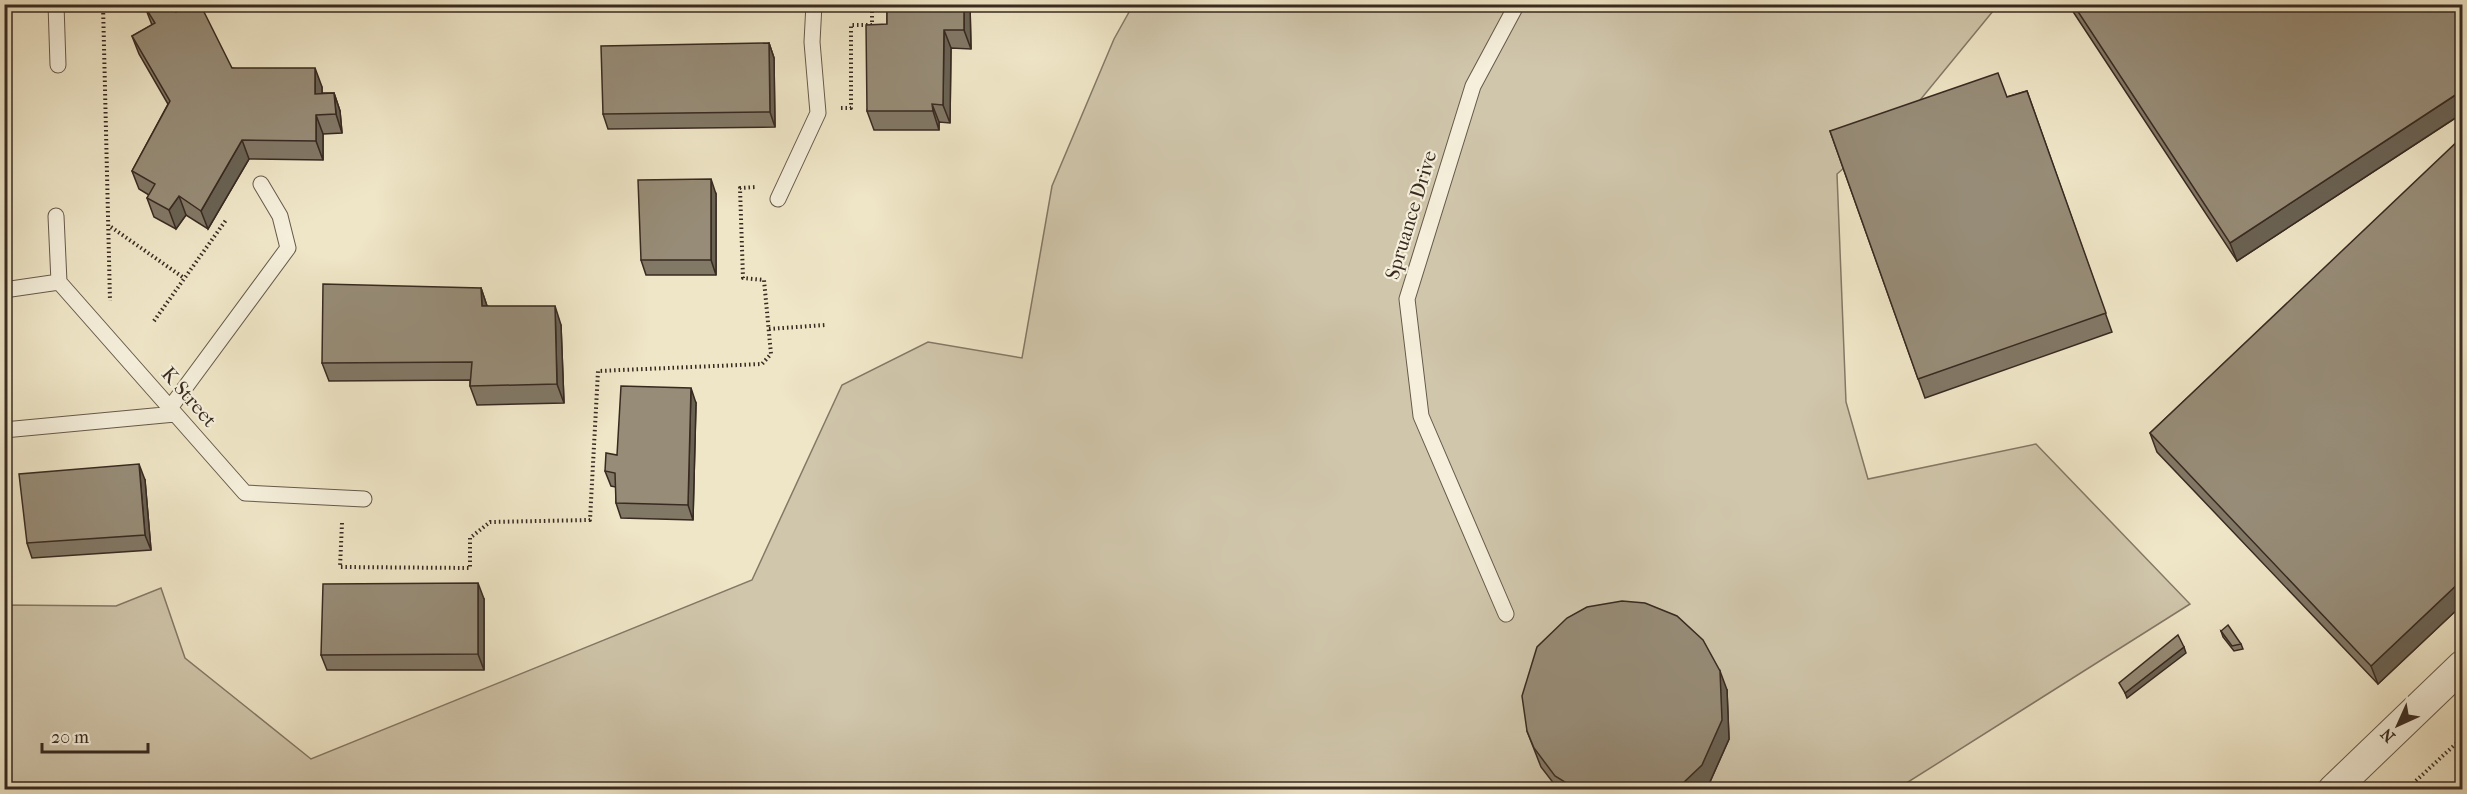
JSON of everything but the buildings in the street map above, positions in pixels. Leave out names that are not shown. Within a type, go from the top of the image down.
[{"type":"street","points":[[2333,789],[2463,666]]},
{"type":"lane","points":[[56,4],[58,65]]},
{"type":"lane","points":[[778,199],[818,113],[812,42],[814,4]]},
{"type":"lane","name":"Spruance Drive","points":[[1506,614],[1420,416],[1407,299],[1473,87],[1517,4]]},
{"type":"lane","points":[[4,430],[173,411],[288,248],[280,216],[261,184]]},
{"type":"lane","points":[[4,291],[59,282],[56,216]]},
{"type":"lane","name":"K Street","points":[[59,282],[245,493],[364,500]]},
{"type":"path","points":[[103,4],[112,281],[108,338]]},
{"type":"path","points":[[342,498],[340,567],[470,568],[470,538],[490,522],[590,520],[598,371],[762,364],[771,354],[764,280],[742,278],[740,188],[763,187]]},
{"type":"path","points":[[154,321],[226,220]]},
{"type":"path","points":[[110,226],[184,278]]},
{"type":"path","points":[[769,329],[825,325]]},
{"type":"path","points":[[2406,789],[2463,738]]},
{"type":"shaded area","points":[[1133,5],[1998,5],[1916,105],[1837,174],[1846,402],[1868,479],[2036,444],[2190,604],[1897,789],[5,790],[5,605],[116,606],[161,588],[185,658],[311,759],[752,580],[842,385],[928,342],[1022,358],[1052,186],[1114,39]]}]
